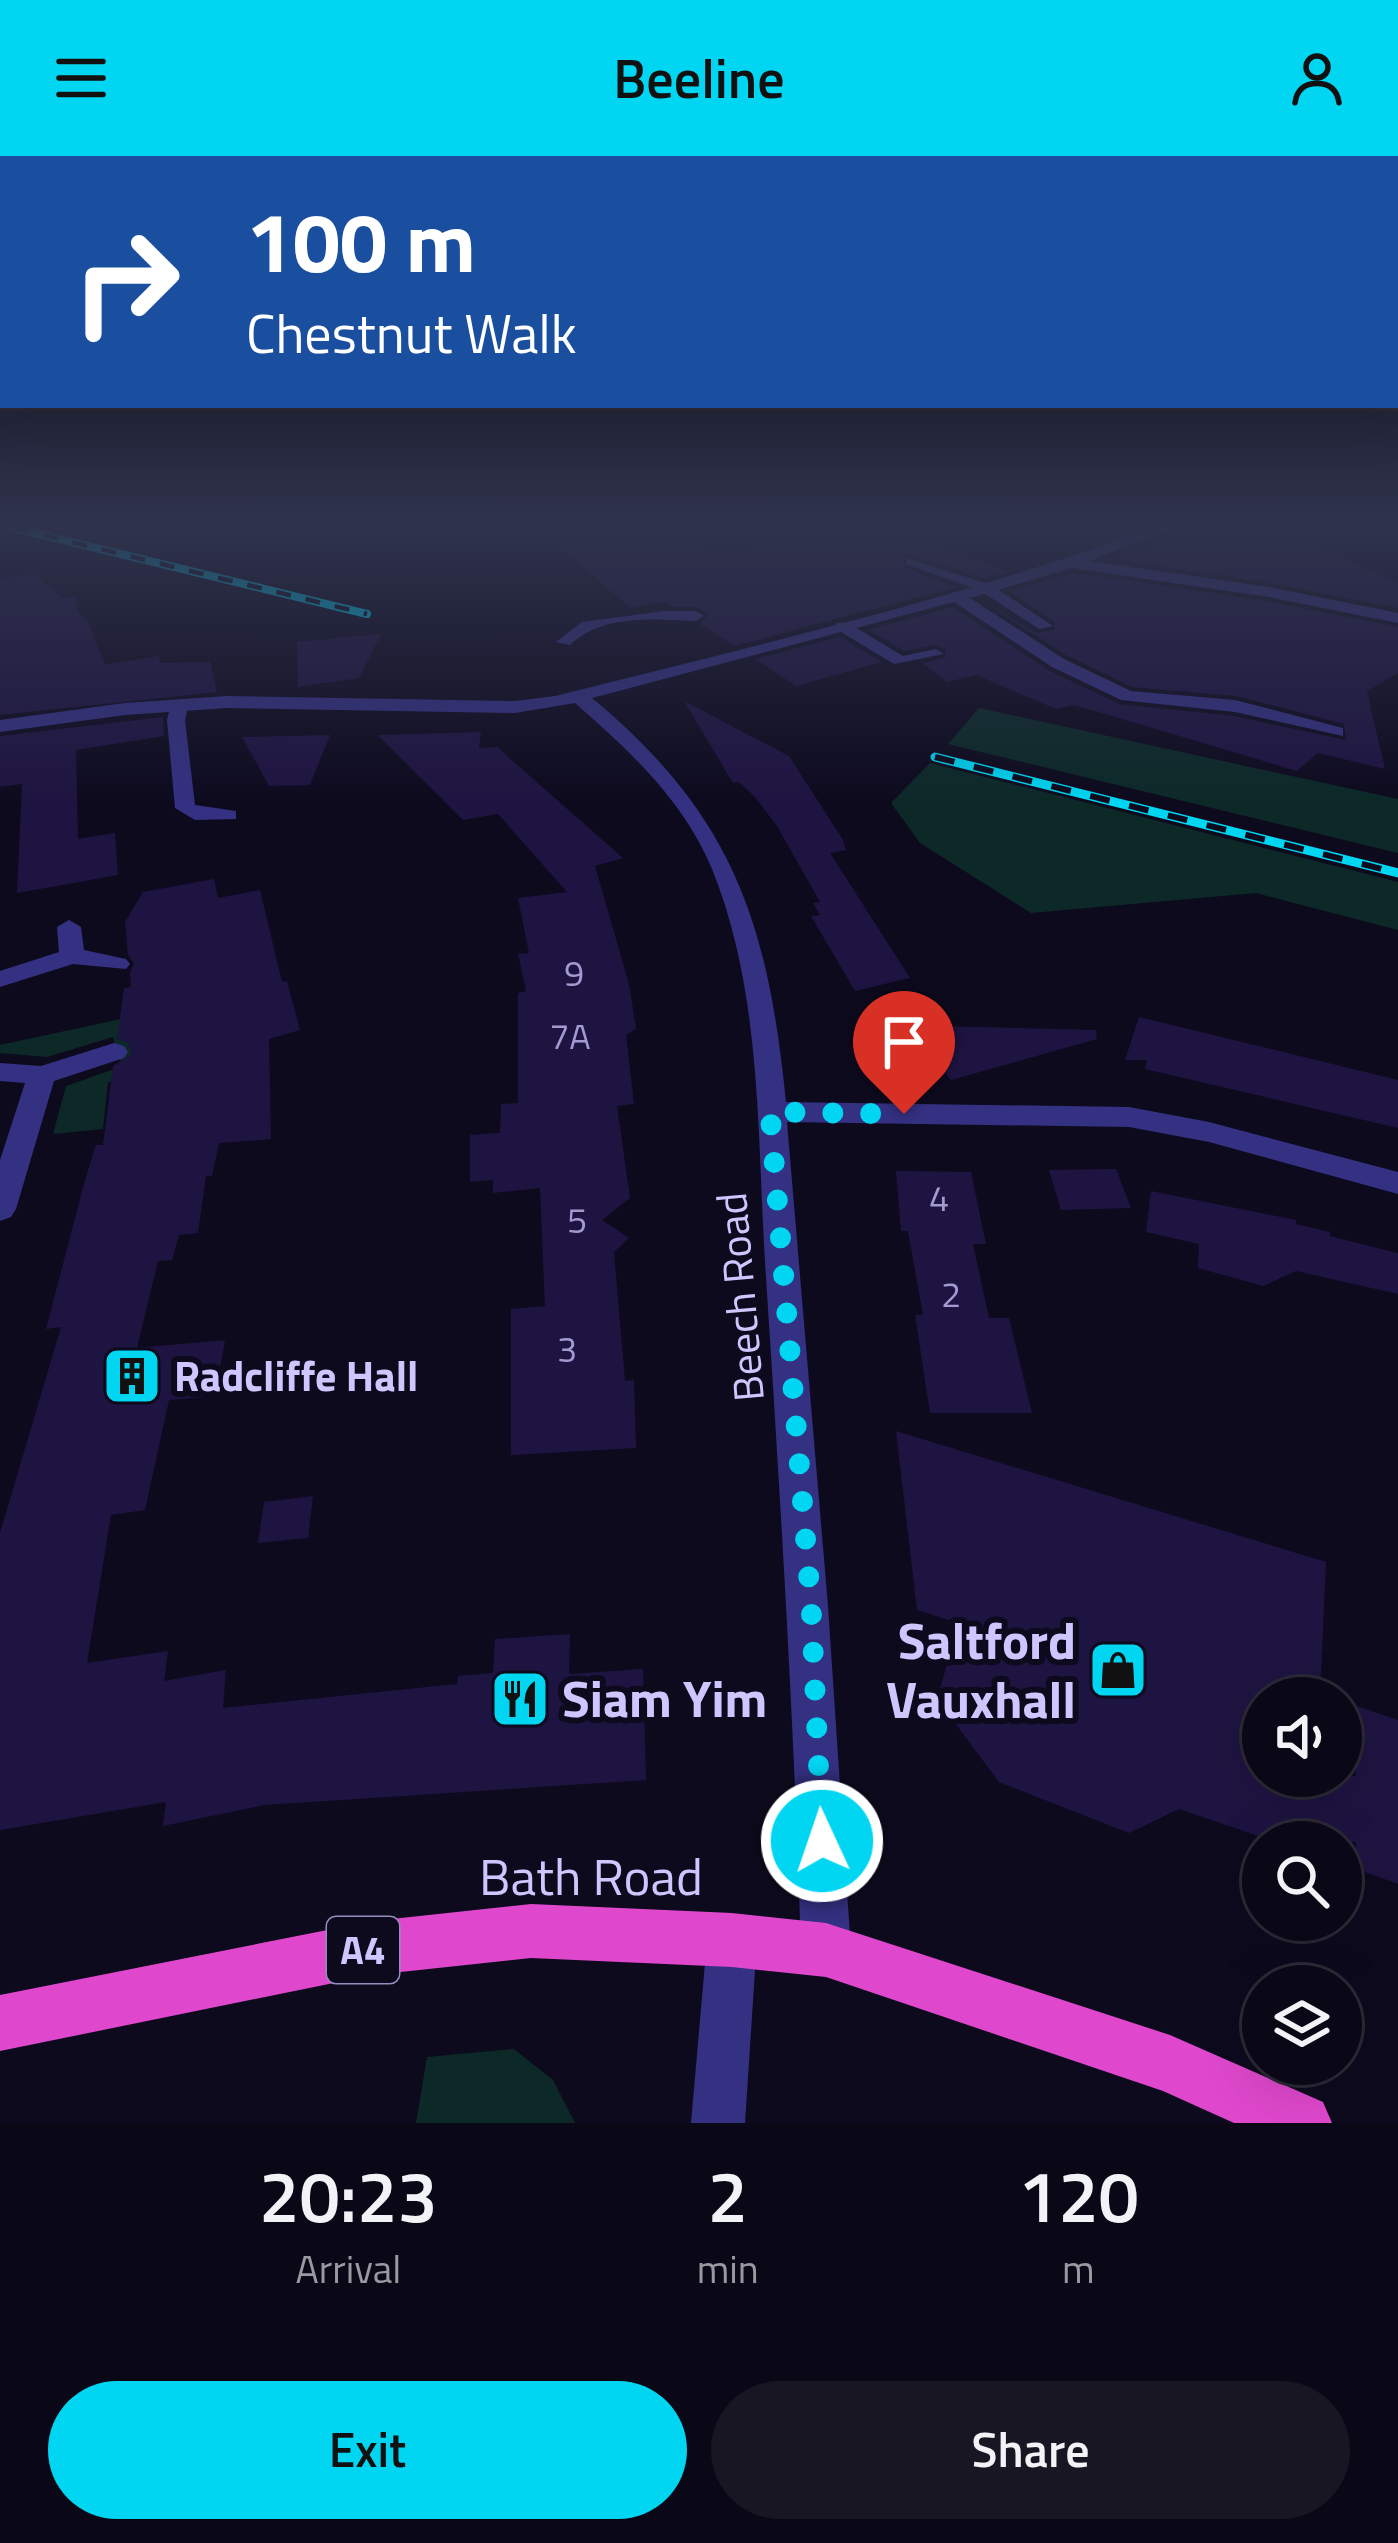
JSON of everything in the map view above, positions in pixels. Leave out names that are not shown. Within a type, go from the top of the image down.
[{"type":"highway","name":"Bath Road","points":[[0,2023],[373,1948],[530,1931],[732,1940],[826,1950],[1170,2064],[1302,2123]]},
{"type":"street","points":[[0,726],[180,704],[515,707],[579,697],[866,620]]},
{"type":"street","points":[[992,620],[1058,663],[1128,696],[1235,706],[1336,732]]},
{"type":"street","name":"Beech Road","points":[[579,697],[640,747],[702,827],[733,892],[760,993],[811,1604],[826,1950]]},
{"type":"street","points":[[69,927],[72,956]]},
{"type":"street","points":[[0,979],[72,956],[118,964]]},
{"type":"street","points":[[0,1072],[42,1075],[114,1052]]},
{"type":"street","points":[[0,1209],[42,1075]]},
{"type":"street","points":[[770,1112],[1130,1117],[1209,1132],[1398,1183]]},
{"type":"street","points":[[718,2123],[732,1940]]},
{"type":"lane","points":[[564,642],[575,630],[619,620]]},
{"type":"lane","points":[[1036,620],[1045,626]]},
{"type":"lane","points":[[842,626],[900,661],[936,654]]},
{"type":"lane","points":[[180,704],[176,720],[185,808],[195,814],[229,815]]},
{"type":"green space","points":[[979,708],[1398,799],[1398,853],[948,744]]},
{"type":"green space","points":[[930,763],[1398,882],[1398,930],[1256,893],[1031,913],[920,843],[891,803]]},
{"type":"green space","points":[[218,998],[227,1053],[120,1061],[113,1037],[47,1057],[0,1053],[0,1045]]},
{"type":"green space","points":[[120,1067],[137,1076],[108,1082],[103,1129],[53,1134],[66,1086]]},
{"type":"green space","points":[[514,2049],[553,2080],[575,2123],[416,2123],[427,2057]]},
{"type":"building","points":[[0,620],[87,620],[105,665],[159,656],[160,663],[210,662],[217,692],[0,715]]},
{"type":"building","points":[[704,620],[833,620],[735,646],[700,624]]},
{"type":"building","points":[[906,620],[972,620],[1050,671],[1119,704],[1234,716],[1346,740],[1344,724],[1236,696],[1132,687],[1066,655],[1012,620],[1037,633],[1054,630],[1052,620],[1362,620],[1398,627],[1398,673],[1367,691],[1385,769],[1318,753],[1297,771],[1075,705],[1056,709],[976,675],[947,682],[922,663],[945,658],[946,650],[935,645],[904,651],[868,630]]},
{"type":"building","points":[[381,634],[359,678],[298,687],[297,642]]},
{"type":"building","points":[[840,637],[882,662],[796,686],[755,659]]},
{"type":"building","points":[[684,701],[789,756],[843,840],[846,850],[830,853],[910,978],[855,991],[811,916],[820,915],[813,903],[820,902],[777,826],[755,797],[739,782],[733,783]]},
{"type":"building","points":[[163,717],[164,736],[76,750],[78,839],[115,833],[118,875],[17,893],[22,784],[0,787],[0,736]]},
{"type":"building","points":[[481,732],[479,748],[497,747],[623,858],[595,866],[629,984],[636,1029],[626,1035],[634,1104],[617,1106],[630,1198],[602,1220],[629,1238],[614,1252],[625,1381],[634,1380],[636,1448],[511,1455],[511,1309],[545,1306],[540,1188],[493,1193],[493,1180],[470,1182],[470,1135],[500,1133],[501,1104],[518,1103],[518,993],[526,991],[518,954],[529,953],[518,898],[567,892],[498,814],[463,820],[378,735]]},
{"type":"building","points":[[330,735],[310,785],[269,786],[242,737]]},
{"type":"building","points":[[214,879],[218,898],[260,890],[282,982],[287,981],[300,1030],[269,1039],[271,1139],[219,1143],[212,1176],[206,1176],[198,1233],[179,1235],[172,1260],[158,1261],[137,1348],[225,1340],[215,1396],[169,1400],[145,1510],[111,1515],[87,1663],[168,1651],[164,1681],[226,1670],[223,1708],[457,1684],[458,1676],[493,1673],[495,1639],[570,1634],[569,1674],[643,1669],[646,1780],[264,1805],[163,1826],[166,1802],[0,1830],[0,1533],[61,1327],[46,1329],[85,1180],[96,1145],[103,1145],[113,1066],[132,1054],[128,1043],[117,1039],[124,988],[131,987],[134,964],[128,955],[125,922],[143,892]]},
{"type":"building","points":[[1139,1017],[1398,1080],[1398,1128],[1145,1069],[1147,1060],[1125,1060]]},
{"type":"building","points":[[891,1025],[1096,1030],[1097,1039],[951,1080],[939,1066],[926,1070]]},
{"type":"building","points":[[1116,1169],[1131,1208],[1061,1210],[1049,1170]]},
{"type":"building","points":[[896,1171],[971,1172],[986,1244],[973,1244],[989,1318],[1009,1318],[1032,1413],[930,1413],[915,1315],[923,1315],[908,1231],[901,1231]]},
{"type":"building","points":[[1151,1191],[1296,1220],[1296,1224],[1330,1232],[1330,1236],[1398,1253],[1398,1294],[1296,1271],[1263,1286],[1198,1268],[1199,1244],[1146,1232]]},
{"type":"building","points":[[896,1431],[1326,1562],[1321,1677],[1242,1677],[1242,1797],[1362,1797],[1362,1708],[1398,1720],[1398,1884],[1362,1871],[1362,1821],[1242,1821],[1242,1830],[1179,1809],[1129,1833],[999,1782],[937,1699],[959,1623],[917,1610]]},
{"type":"building","points":[[313,1496],[308,1538],[258,1543],[264,1502]]},
{"type":"railway","points":[[935,757],[1398,873]]},
{"type":"place","name":"Radcliffe Hall","points":[[132,1376]]},
{"type":"place","name":"Saltford Vauxhall","points":[[1118,1670]]},
{"type":"place","name":"Siam Yim","points":[[520,1699]]},
{"type":"route","points":[[822,1841],[811,1604],[770,1112],[904,1114]]}]
